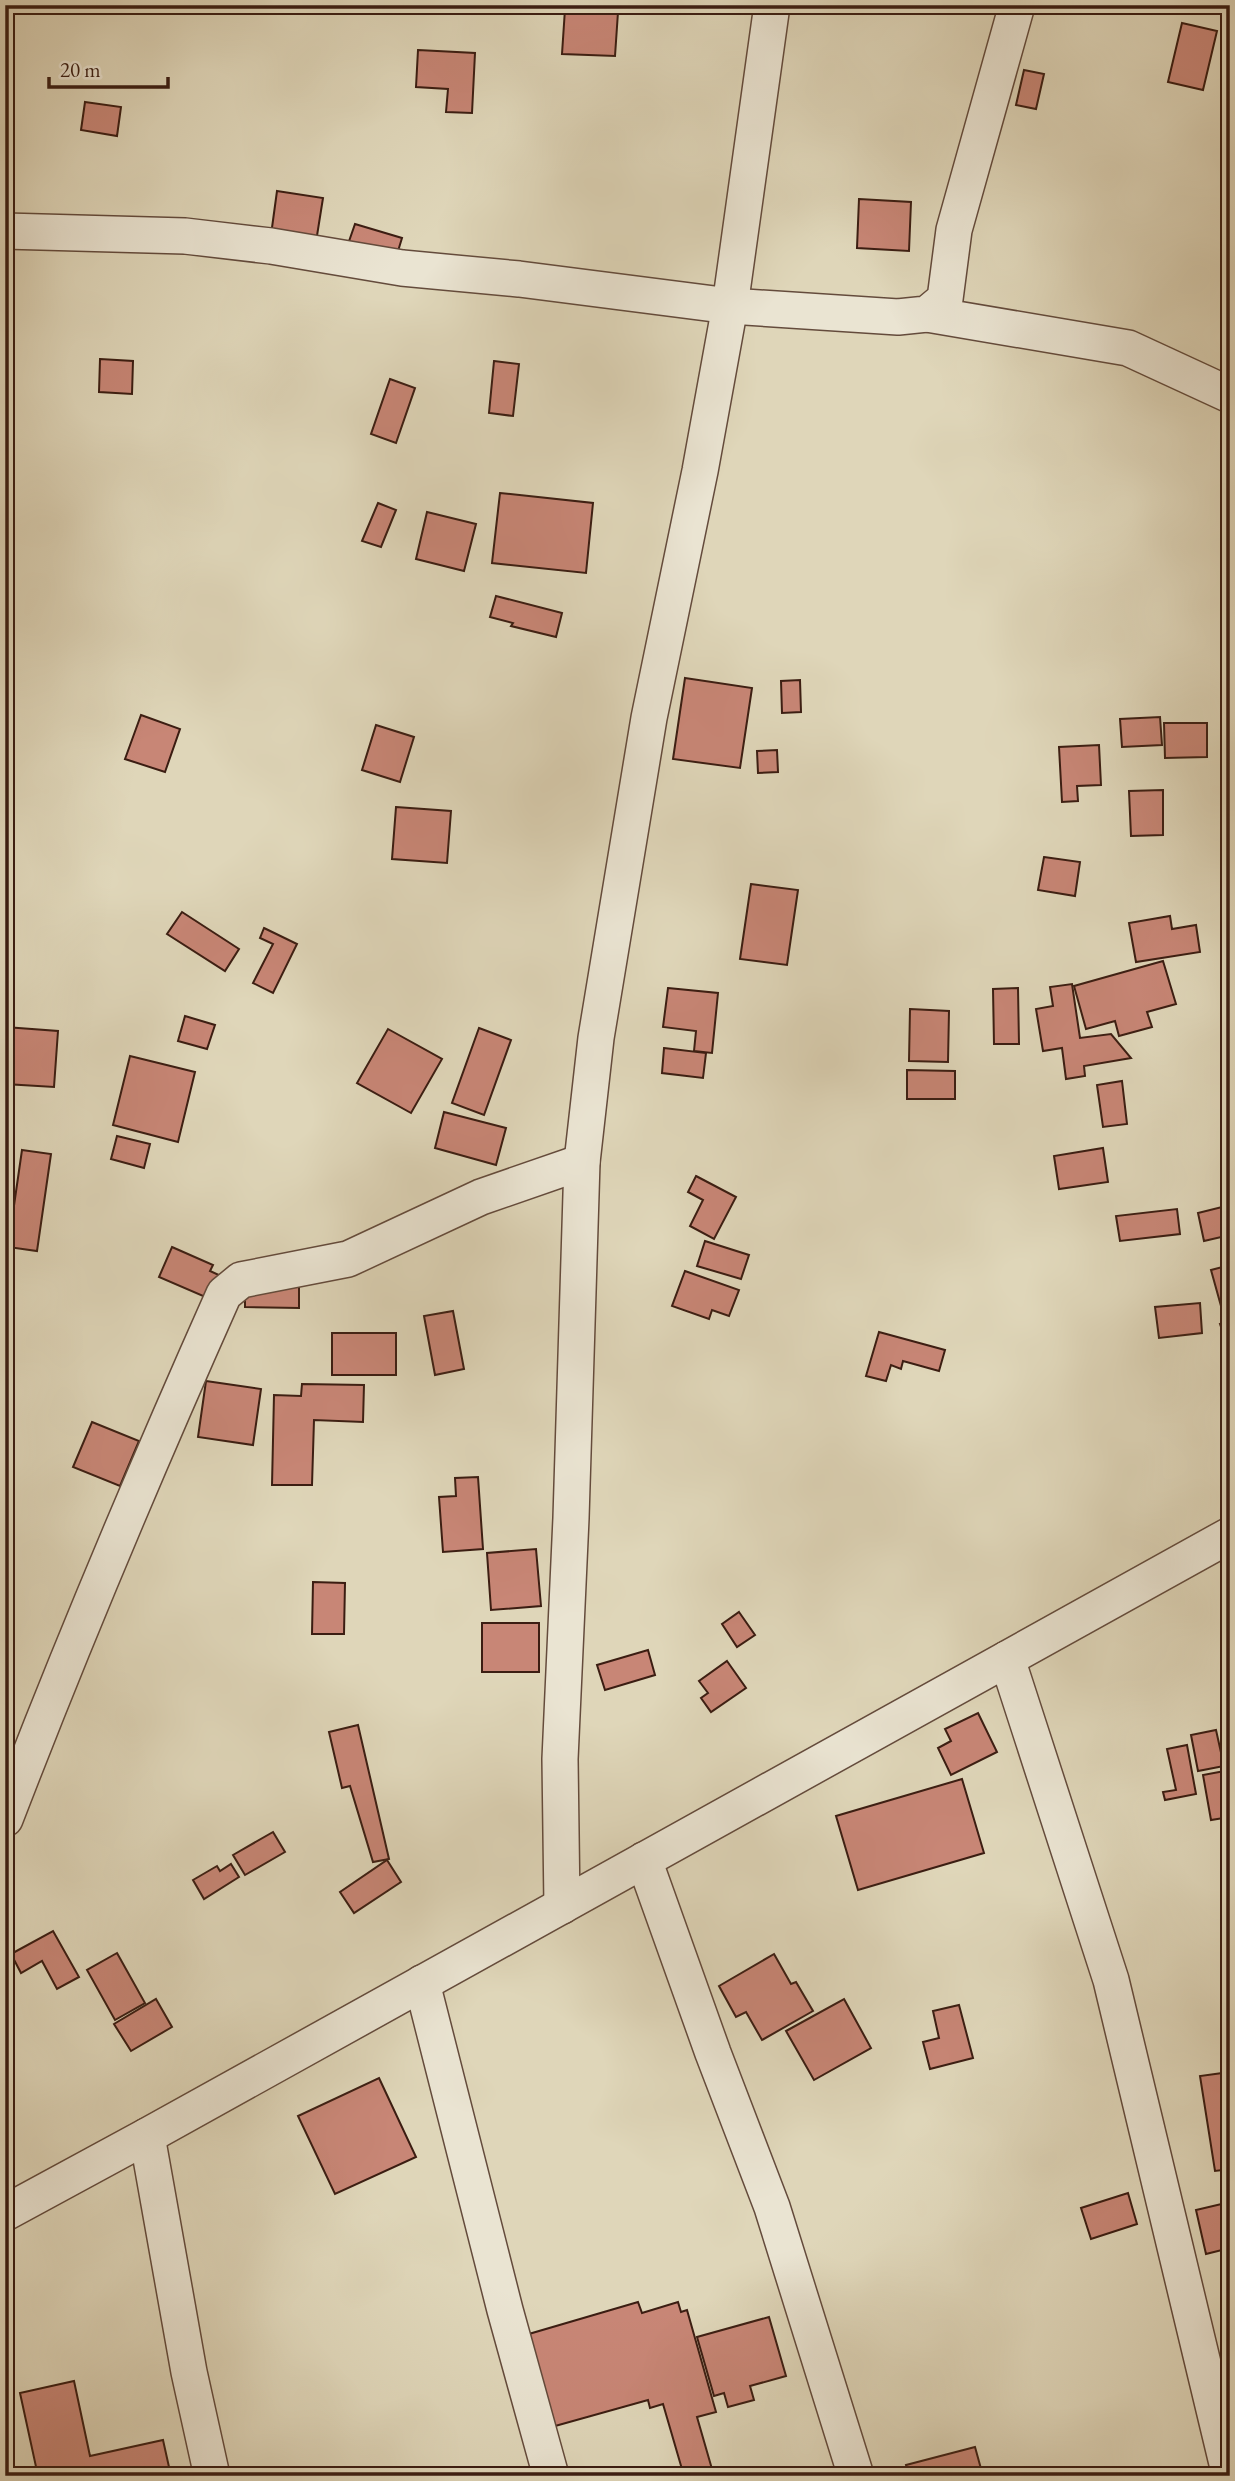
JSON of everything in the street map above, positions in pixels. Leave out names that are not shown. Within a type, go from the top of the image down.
[{"type":"street","points":[[562,1906],[559,1759],[572,1504],[582,1162],[596,1038],[649,718],[700,471],[730,306],[772,5]]},
{"type":"street","points":[[927,314],[945,299],[954,230],[1017,5]]},
{"type":"street","points":[[5,231],[186,236],[271,246],[402,268],[519,279],[730,306],[898,317],[927,314],[1128,348],[1230,395]]},
{"type":"street","points":[[5,1819],[44,1717],[156,1446],[224,1294],[242,1280],[348,1259],[481,1197],[582,1162]]},
{"type":"street","points":[[5,2213],[1230,1535]]},
{"type":"street","points":[[1007,1659],[1111,1980],[1230,2476]]},
{"type":"street","points":[[644,1860],[708,2040],[772,2207],[856,2476]]},
{"type":"street","points":[[422,1983],[505,2310],[551,2476]]},
{"type":"street","points":[[147,2136],[189,2372],[212,2476]]},
{"type":"building","points":[[565,9],[618,12],[615,56],[562,54]]},
{"type":"building","points":[[1182,23],[1217,31],[1203,90],[1168,82]]},
{"type":"building","points":[[418,50],[475,53],[472,113],[446,112],[448,89],[416,87]]},
{"type":"building","points":[[1024,70],[1044,74],[1036,109],[1016,105]]},
{"type":"building","points":[[85,102],[121,107],[117,136],[81,130]]},
{"type":"building","points":[[277,191],[323,198],[316,242],[271,235]]},
{"type":"building","points":[[859,199],[911,202],[909,251],[857,248]]},
{"type":"building","points":[[355,224],[402,238],[395,261],[347,247]]},
{"type":"building","points":[[100,359],[133,361],[132,394],[99,392]]},
{"type":"building","points":[[494,361],[519,364],[513,416],[489,413]]},
{"type":"building","points":[[390,379],[415,388],[396,443],[371,434]]},
{"type":"building","points":[[500,493],[593,503],[586,573],[492,563]]},
{"type":"building","points":[[378,503],[396,510],[381,547],[362,541]]},
{"type":"building","points":[[427,512],[476,524],[464,571],[416,559]]},
{"type":"building","points":[[496,596],[562,613],[556,637],[511,626],[513,623],[490,617]]},
{"type":"building","points":[[685,678],[752,688],[740,768],[673,759]]},
{"type":"building","points":[[800,680],[801,712],[782,713],[781,681]]},
{"type":"building","points":[[141,715],[180,729],[165,772],[125,759]]},
{"type":"building","points":[[1160,717],[1162,745],[1122,747],[1120,719]]},
{"type":"building","points":[[1164,723],[1207,723],[1207,757],[1165,758]]},
{"type":"building","points":[[376,725],[414,737],[400,782],[362,770]]},
{"type":"building","points":[[1099,745],[1101,785],[1077,786],[1078,801],[1062,802],[1059,747]]},
{"type":"building","points":[[777,750],[778,772],[758,773],[757,751]]},
{"type":"building","points":[[1163,790],[1163,835],[1131,836],[1129,791]]},
{"type":"building","points":[[396,807],[451,811],[447,863],[392,859]]},
{"type":"building","points":[[1044,857],[1080,862],[1075,896],[1038,890]]},
{"type":"building","points":[[751,884],[798,890],[787,965],[740,959]]},
{"type":"building","points":[[182,912],[239,949],[225,971],[167,934]]},
{"type":"building","points":[[1170,916],[1172,929],[1196,925],[1200,952],[1136,962],[1129,923]]},
{"type":"building","points":[[264,928],[297,944],[273,993],[253,983],[273,944],[260,938]]},
{"type":"building","points":[[1163,961],[1176,1004],[1147,1012],[1152,1027],[1119,1036],[1115,1021],[1086,1029],[1074,986]]},
{"type":"building","points":[[1072,984],[1080,1038],[1111,1034],[1131,1058],[1084,1066],[1085,1076],[1066,1079],[1062,1048],[1043,1051],[1036,1009],[1053,1006],[1050,987]]},
{"type":"building","points":[[668,988],[718,993],[712,1053],[694,1051],[696,1031],[663,1027]]},
{"type":"building","points":[[1018,988],[1019,1044],[994,1044],[993,989]]},
{"type":"building","points":[[910,1009],[949,1011],[948,1062],[909,1061]]},
{"type":"building","points":[[185,1016],[215,1025],[207,1049],[178,1041]]},
{"type":"building","points":[[5,1027],[58,1031],[54,1087],[5,1084]]},
{"type":"building","points":[[479,1028],[511,1040],[484,1115],[452,1103]]},
{"type":"building","points":[[388,1029],[442,1059],[411,1113],[357,1083]]},
{"type":"building","points":[[664,1048],[706,1053],[703,1078],[662,1073]]},
{"type":"building","points":[[130,1056],[195,1072],[178,1142],[113,1125]]},
{"type":"building","points":[[907,1070],[955,1071],[955,1099],[907,1099]]},
{"type":"building","points":[[1122,1081],[1127,1124],[1103,1127],[1097,1085]]},
{"type":"building","points":[[444,1112],[506,1128],[496,1165],[435,1148]]},
{"type":"building","points":[[117,1136],[150,1144],[144,1168],[111,1159]]},
{"type":"building","points":[[1103,1148],[1108,1182],[1059,1189],[1054,1156]]},
{"type":"building","points":[[22,1150],[51,1154],[37,1251],[8,1247]]},
{"type":"building","points":[[696,1176],[736,1197],[714,1239],[690,1226],[703,1200],[688,1192]]},
{"type":"building","points":[[1230,1205],[1230,1235],[1204,1241],[1198,1213]]},
{"type":"building","points":[[1177,1209],[1180,1234],[1120,1241],[1116,1216]]},
{"type":"building","points":[[705,1241],[749,1255],[741,1279],[697,1266]]},
{"type":"building","points":[[172,1247],[213,1265],[210,1271],[221,1276],[210,1299],[159,1277]]},
{"type":"building","points":[[1230,1265],[1230,1304],[1221,1306],[1211,1270]]},
{"type":"building","points":[[685,1271],[739,1290],[729,1316],[712,1310],[709,1319],[672,1306]]},
{"type":"building","points":[[245,1283],[299,1285],[299,1308],[245,1307]]},
{"type":"building","points":[[5,1289],[13,1291],[5,1330]]},
{"type":"building","points":[[1200,1303],[1202,1333],[1159,1338],[1155,1307]]},
{"type":"building","points":[[453,1311],[464,1369],[435,1375],[424,1316]]},
{"type":"building","points":[[1230,1321],[1230,1354],[1220,1324]]},
{"type":"building","points":[[879,1332],[945,1350],[939,1371],[903,1361],[901,1369],[891,1365],[886,1381],[866,1376]]},
{"type":"building","points":[[332,1333],[396,1333],[396,1375],[332,1375]]},
{"type":"building","points":[[206,1381],[261,1389],[253,1445],[198,1437]]},
{"type":"building","points":[[302,1384],[364,1385],[363,1422],[314,1420],[312,1485],[272,1485],[274,1395],[301,1396]]},
{"type":"building","points":[[92,1422],[139,1441],[120,1486],[73,1467]]},
{"type":"building","points":[[478,1477],[483,1549],[443,1552],[439,1497],[456,1496],[455,1478]]},
{"type":"building","points":[[536,1549],[541,1606],[491,1610],[487,1553]]},
{"type":"building","points":[[313,1582],[345,1583],[344,1634],[312,1634]]},
{"type":"building","points":[[739,1612],[755,1635],[737,1647],[722,1624]]},
{"type":"building","points":[[482,1623],[539,1623],[539,1672],[482,1672]]},
{"type":"building","points":[[648,1650],[655,1675],[605,1690],[597,1665]]},
{"type":"building","points":[[727,1661],[746,1688],[711,1712],[701,1698],[708,1693],[699,1681]]},
{"type":"building","points":[[978,1713],[997,1752],[951,1775],[938,1748],[951,1741],[945,1729]]},
{"type":"building","points":[[358,1725],[389,1859],[373,1862],[350,1786],[342,1788],[329,1732]]},
{"type":"building","points":[[1216,1730],[1224,1766],[1198,1771],[1191,1735]]},
{"type":"building","points":[[1187,1745],[1196,1794],[1165,1800],[1163,1792],[1176,1790],[1167,1749]]},
{"type":"building","points":[[1230,1770],[1230,1817],[1211,1820],[1203,1775]]},
{"type":"building","points":[[962,1779],[984,1853],[858,1890],[836,1816]]},
{"type":"building","points":[[273,1832],[285,1852],[245,1875],[233,1855]]},
{"type":"building","points":[[387,1860],[401,1882],[354,1913],[340,1892]]},
{"type":"building","points":[[231,1864],[239,1877],[204,1899],[193,1880],[217,1866],[220,1871]]},
{"type":"building","points":[[53,1931],[79,1977],[57,1989],[42,1961],[21,1973],[11,1954]]},
{"type":"building","points":[[117,1953],[145,2003],[115,2020],[87,1970]]},
{"type":"building","points":[[774,1954],[791,1984],[796,1982],[813,2011],[762,2040],[746,2012],[736,2017],[719,1986]]},
{"type":"building","points":[[156,1999],[172,2027],[131,2051],[114,2024]]},
{"type":"building","points":[[844,1999],[871,2048],[814,2080],[786,2031]]},
{"type":"building","points":[[959,2005],[973,2058],[930,2069],[923,2042],[939,2038],[933,2011]]},
{"type":"building","points":[[1230,2072],[1230,2169],[1215,2171],[1200,2076]]},
{"type":"building","points":[[379,2078],[416,2157],[335,2194],[298,2116]]},
{"type":"building","points":[[1128,2193],[1137,2224],[1091,2239],[1081,2208]]},
{"type":"building","points":[[1230,2202],[1230,2248],[1206,2254],[1196,2210]]},
{"type":"building","points":[[638,2302],[642,2313],[678,2302],[681,2312],[687,2310],[716,2412],[697,2417],[714,2476],[684,2476],[663,2404],[650,2408],[648,2400],[548,2428],[522,2336]]},
{"type":"building","points":[[769,2317],[786,2376],[750,2386],[754,2400],[728,2407],[724,2393],[714,2396],[697,2337]]},
{"type":"building","points":[[74,2381],[90,2456],[163,2440],[171,2476],[64,2476],[63,2473],[38,2476],[20,2393]]},
{"type":"building","points":[[975,2447],[983,2476],[909,2476],[906,2465]]}]
